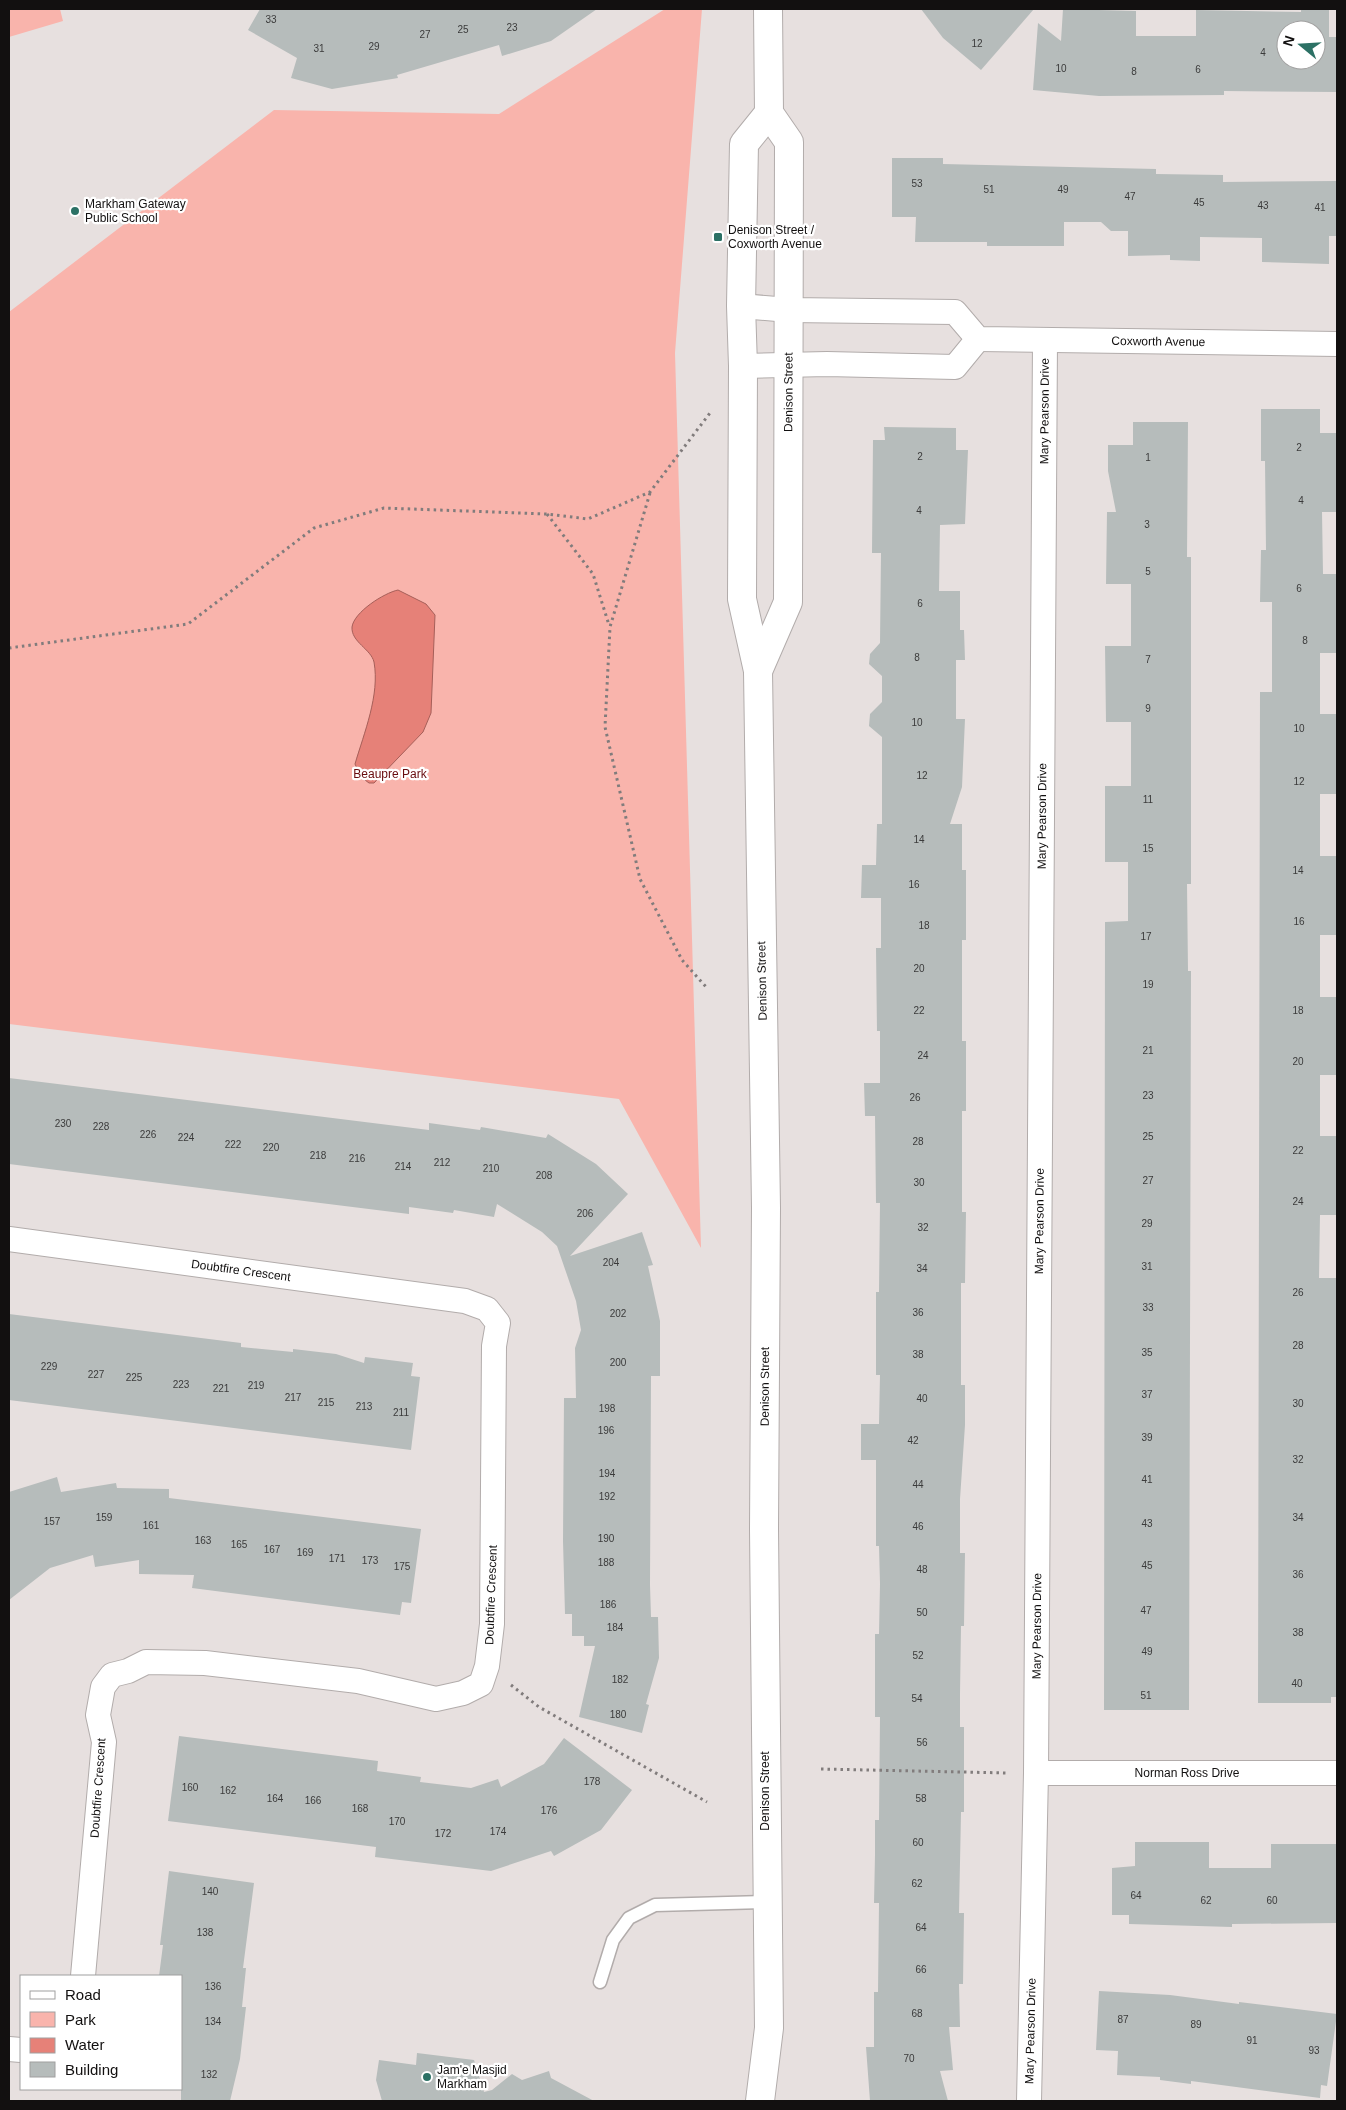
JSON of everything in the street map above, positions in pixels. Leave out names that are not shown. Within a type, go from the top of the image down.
[{"type":"street","points":[[768,9],[769,113]]},
{"type":"street","name":"Denison Street","points":[[758,671],[788,602],[789,142],[769,113],[744,144],[741,306],[743,366],[742,598],[758,671],[766,1208],[764,1539],[766,1902],[769,2028],[760,2101]]},
{"type":"street","points":[[741,306],[789,310],[955,312],[978,339],[955,367],[743,366]]},
{"type":"street","name":"Coxworth Avenue","points":[[978,339],[1337,344]]},
{"type":"street","name":"Mary Pearson Drive","points":[[1029,2101],[1036,1773],[1045,340]]},
{"type":"street","name":"Doubtfire Crescent","points":[[9,1240],[465,1301],[487,1309],[498,1322],[494,1346],[492,1624],[487,1666],[481,1684],[463,1693],[436,1699],[358,1681],[205,1663],[146,1662],[128,1671],[112,1675],[103,1687],[98,1715],[104,1742],[83,1975]]},
{"type":"street","name":"Norman Ross Drive","points":[[1036,1773],[1337,1773]]},
{"type":"lane","points":[[600,1982],[613,1940],[628,1918],[655,1905],[766,1902]]},
{"type":"path","points":[[707,988],[682,960],[640,879],[605,727],[610,627],[650,492],[710,413]]},
{"type":"path","points":[[9,648],[188,624],[314,528],[384,508],[547,514],[588,519],[650,492]]},
{"type":"path","points":[[547,514],[593,574],[610,627]]},
{"type":"path","points":[[487,1666],[539,1707],[707,1802]]},
{"type":"path","points":[[821,1769],[1036,1773]]},
{"type":"green space","points":[[9,9],[60,9],[63,21],[9,37]]},
{"type":"green space","name":"Beaupre Park","points":[[665,9],[702,9],[675,353],[701,1248],[619,1099],[9,1024],[9,312],[274,110],[499,114]]},
{"type":"water","points":[[398,590],[426,604],[435,615],[431,713],[423,732],[374,783],[369,783],[361,777],[355,764],[373,701],[375,688],[374,662],[355,637],[352,627],[358,615],[370,604]]},
{"type":"building","points":[[260,9],[597,9],[551,41],[502,56],[499,45],[397,75],[398,78],[332,89],[291,78],[297,58],[248,30]]},
{"type":"building","points":[[921,9],[1034,9],[981,70],[943,38]]},
{"type":"building","points":[[1063,9],[1136,11],[1136,36],[1196,36],[1196,10],[1301,12],[1301,9],[1329,9],[1329,37],[1337,37],[1337,92],[1224,91],[1224,95],[1099,96],[1033,90],[1038,23],[1061,41]]},
{"type":"building","points":[[892,158],[943,158],[943,164],[1156,169],[1156,174],[1223,175],[1223,182],[1337,181],[1337,236],[1329,236],[1329,264],[1262,262],[1262,238],[1200,237],[1200,261],[1170,260],[1170,255],[1128,256],[1128,231],[1111,231],[1101,222],[1064,222],[1064,246],[987,246],[987,242],[915,242],[916,217],[892,217]]},
{"type":"building","points":[[1261,409],[1320,409],[1320,433],[1337,433],[1337,512],[1322,512],[1323,574],[1337,574],[1337,653],[1320,653],[1320,714],[1337,714],[1337,794],[1320,794],[1320,856],[1337,856],[1337,935],[1320,935],[1320,997],[1337,997],[1337,1075],[1320,1075],[1320,1136],[1337,1136],[1337,1215],[1320,1215],[1319,1278],[1337,1278],[1337,1697],[1331,1697],[1331,1703],[1258,1703],[1260,692],[1272,692],[1272,602],[1260,602],[1261,550],[1266,550],[1265,461],[1261,461]]},
{"type":"building","points":[[1133,422],[1188,422],[1187,557],[1191,557],[1191,884],[1187,884],[1188,971],[1191,971],[1189,1710],[1104,1710],[1105,922],[1128,921],[1128,862],[1105,862],[1105,786],[1131,786],[1131,722],[1106,722],[1105,646],[1131,646],[1131,584],[1106,584],[1107,512],[1116,512],[1108,471],[1108,445],[1133,445]]},
{"type":"building","points":[[884,427],[956,428],[956,450],[968,450],[965,524],[940,525],[939,591],[960,591],[960,630],[964,630],[965,660],[956,660],[956,719],[965,719],[962,787],[950,824],[962,824],[962,870],[966,870],[966,940],[962,940],[962,1041],[966,1041],[966,1111],[962,1111],[962,1212],[966,1212],[965,1283],[961,1283],[961,1385],[965,1385],[965,1425],[960,1499],[960,1553],[965,1553],[964,1626],[961,1626],[960,1694],[960,1727],[964,1727],[964,1812],[961,1812],[959,1913],[964,1913],[963,1984],[959,1984],[960,2027],[949,2027],[953,2070],[940,2071],[948,2101],[870,2101],[866,2047],[874,2047],[874,1992],[878,1992],[879,1903],[874,1903],[875,1820],[879,1820],[880,1717],[875,1717],[875,1634],[879,1634],[880,1584],[879,1546],[876,1546],[876,1460],[861,1460],[861,1424],[879,1424],[880,1375],[876,1375],[876,1292],[879,1292],[880,1203],[876,1203],[875,1116],[865,1116],[864,1083],[880,1083],[880,1031],[877,1031],[876,948],[881,948],[881,898],[861,898],[862,865],[876,865],[877,824],[882,824],[882,737],[869,726],[870,714],[882,702],[882,676],[869,664],[870,654],[880,643],[881,553],[872,553],[873,440],[885,440]]},
{"type":"building","points":[[9,1078],[429,1130],[429,1123],[480,1130],[481,1127],[546,1138],[548,1134],[596,1164],[628,1194],[570,1256],[642,1232],[653,1265],[648,1266],[660,1321],[660,1376],[651,1376],[650,1585],[651,1617],[658,1617],[659,1658],[646,1704],[649,1705],[642,1733],[579,1717],[595,1646],[584,1646],[584,1636],[572,1636],[572,1614],[565,1614],[563,1541],[564,1398],[576,1398],[575,1348],[581,1330],[576,1301],[557,1246],[542,1232],[497,1204],[494,1217],[454,1210],[453,1213],[409,1207],[409,1214],[9,1164]]},
{"type":"building","points":[[9,1314],[241,1343],[241,1347],[293,1352],[293,1349],[336,1354],[364,1363],[365,1357],[413,1363],[411,1376],[420,1377],[411,1450],[9,1400]]},
{"type":"building","points":[[57,1477],[61,1492],[116,1483],[117,1488],[169,1489],[169,1498],[421,1529],[411,1603],[402,1602],[400,1615],[192,1588],[194,1575],[139,1574],[139,1560],[95,1567],[93,1555],[50,1568],[9,1600],[9,1492]]},
{"type":"building","points":[[179,1736],[378,1761],[377,1771],[421,1777],[420,1782],[471,1788],[498,1779],[501,1787],[544,1764],[564,1738],[632,1790],[601,1830],[554,1856],[551,1851],[491,1871],[375,1857],[376,1847],[168,1821]]},
{"type":"building","points":[[1135,1842],[1209,1842],[1209,1868],[1271,1868],[1271,1844],[1337,1844],[1337,1923],[1232,1924],[1232,1927],[1129,1924],[1129,1915],[1112,1915],[1112,1868],[1135,1866]]},
{"type":"building","points":[[169,1871],[254,1883],[243,1968],[246,1968],[242,2007],[246,2007],[240,2059],[230,2101],[181,2101],[182,1975],[159,1975],[163,1945],[160,1945]]},
{"type":"building","points":[[1099,1991],[1170,1995],[1337,2014],[1327,2086],[1321,2085],[1320,2098],[1191,2081],[1191,2084],[1160,2080],[1160,2077],[1117,2075],[1118,2051],[1096,2050]]},
{"type":"building","name":"Jam'e Masjid Markham","points":[[417,2053],[474,2060],[484,2092],[492,2090],[512,2074],[522,2080],[549,2071],[551,2078],[594,2101],[382,2101],[376,2080],[379,2060],[416,2065]]},
{"type":"place","name":"Markham Gateway Public School","points":[[75,211]]},
{"type":"place","name":"Denison Street / Coxworth Avenue","points":[[718,237]]},
{"type":"place","name":"Jam'e Masjid Markham","points":[[427,2077]]}]
